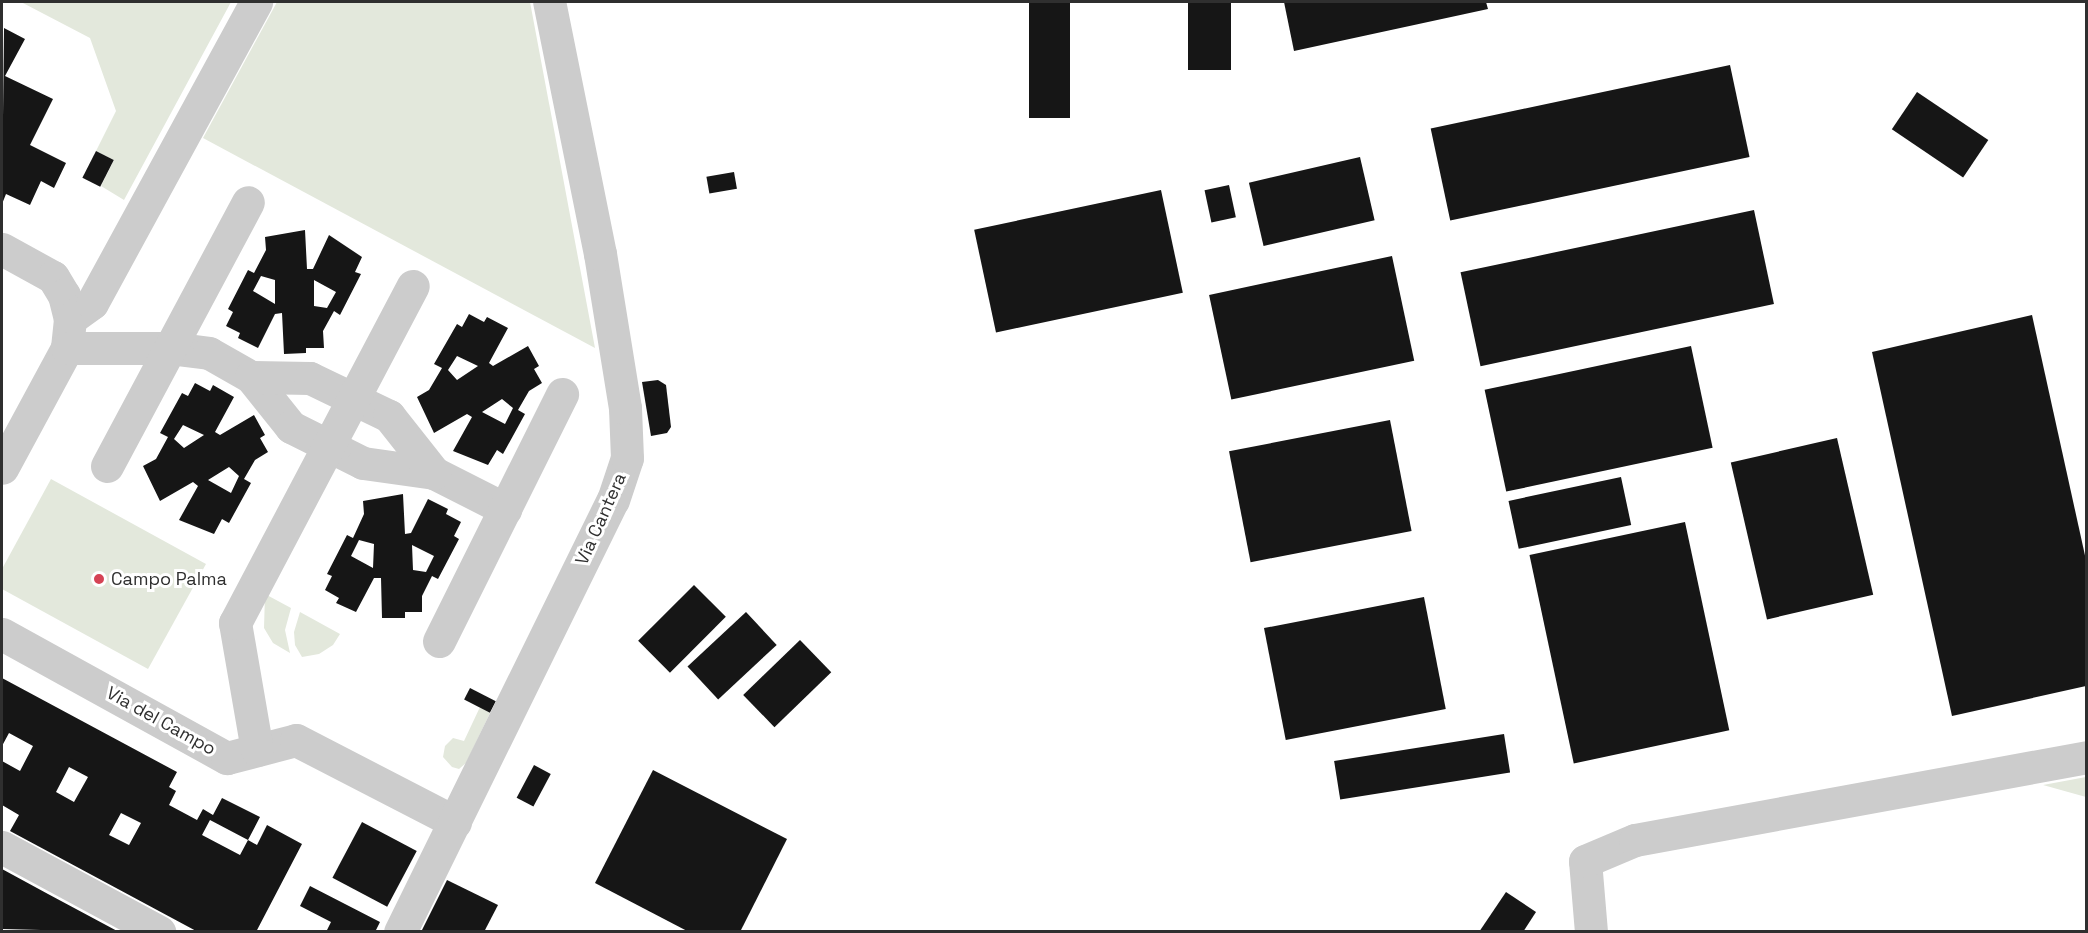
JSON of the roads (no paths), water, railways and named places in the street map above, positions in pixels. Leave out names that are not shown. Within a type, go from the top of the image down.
[{"type":"street","points":[[2,468],[69,333],[92,303],[256,2]]},
{"type":"street","name":"Via Cantera","points":[[400,932],[613,500],[627,458],[625,408],[600,254],[549,2]]},
{"type":"street","points":[[107,466],[248,202]]},
{"type":"street","points":[[2,249],[53,277],[64,295],[69,333]]},
{"type":"street","points":[[257,750],[235,623],[413,286]]},
{"type":"street","points":[[69,333],[209,353],[251,377],[291,427],[363,463],[434,473],[505,509]]},
{"type":"street","points":[[251,377],[310,378],[389,416],[434,473]]},
{"type":"street","points":[[439,641],[562,394]]},
{"type":"street","name":"Via del Campo","points":[[2,634],[227,758],[296,740],[455,822]]},
{"type":"street","points":[[1591,932],[1585,861],[1635,840],[2086,758]]},
{"type":"street","points":[[2,847],[159,932]]},
{"type":"place","name":"Campo Palma","points":[[99,579]]}]
